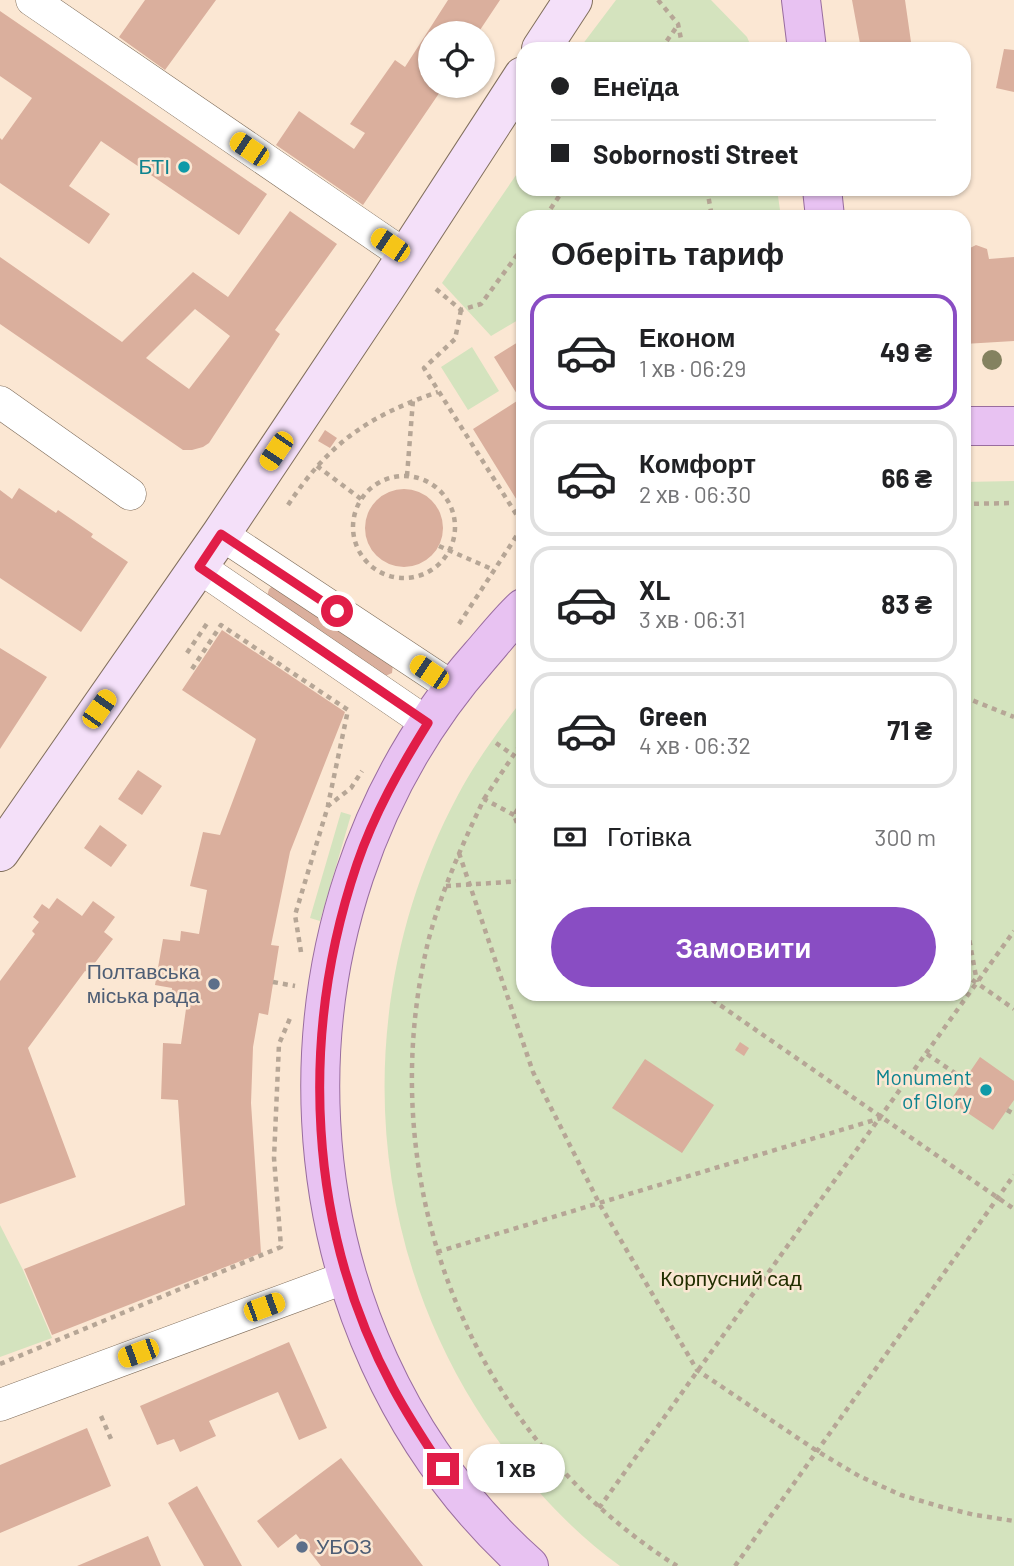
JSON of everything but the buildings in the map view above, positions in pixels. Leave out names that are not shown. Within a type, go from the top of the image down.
[{"type":"main road","points":[[546,42],[573,0]]},
{"type":"main road","points":[[802,0],[806,42]]},
{"type":"main road","points":[[0,852],[199,567],[516,87]]},
{"type":"main road","points":[[971,426],[1014,426]]},
{"type":"main road","points":[[516,616],[452,687],[428,723],[397,774],[357,863],[340,918],[328,974],[321,1024],[319,1098],[328,1191],[347,1277],[373,1345],[415,1426],[468,1502],[529,1566]]},
{"type":"street","points":[[32,0],[406,256]]},
{"type":"street","points":[[0,402],[130,494]]},
{"type":"street","points":[[221,534],[452,687]]},
{"type":"street","points":[[199,567],[428,723]]},
{"type":"street","points":[[0,1405],[347,1277]]},
{"type":"path","points":[[658,0],[678,24],[682,42]]},
{"type":"path","points":[[666,42],[678,24]]},
{"type":"path","points":[[461,310],[481,304],[516,256]]},
{"type":"path","points":[[436,289],[461,310]]},
{"type":"path","points":[[461,310],[455,339],[424,368],[516,515]]},
{"type":"path","points":[[288,505],[316,466],[360,428],[384,413],[438,392]]},
{"type":"path","points":[[407,476],[413,400]]},
{"type":"path","points":[[316,466],[361,499]]},
{"type":"path","points":[[407,476],[424,480],[436,487],[452,510],[455,524],[450,551],[441,562],[430,571],[404,579],[377,571],[366,562],[358,551],[352,524],[361,499],[370,488],[382,481],[407,476]]},
{"type":"path","points":[[971,504],[1014,503]]},
{"type":"path","points":[[459,624],[516,537]]},
{"type":"path","points":[[439,546],[494,570]]},
{"type":"path","points":[[187,653],[208,622]]},
{"type":"path","points":[[192,669],[221,625],[348,710],[328,806]]},
{"type":"path","points":[[971,700],[1014,717]]},
{"type":"path","points":[[496,743],[513,755]]},
{"type":"path","points":[[516,751],[484,799],[459,853],[429,942],[419,987],[411,1092],[417,1164],[425,1209],[437,1252],[471,1338],[508,1402],[555,1463],[599,1508],[677,1566]]},
{"type":"path","points":[[484,799],[513,815],[516,822]]},
{"type":"path","points":[[513,815],[516,811]]},
{"type":"path","points":[[459,853],[533,1072],[599,1203],[697,1370],[859,1476],[901,1495],[975,1515],[1014,1521]]},
{"type":"path","points":[[446,886],[516,881]]},
{"type":"path","points":[[971,991],[1014,931]]},
{"type":"path","points":[[971,949],[977,982]]},
{"type":"path","points":[[971,978],[1014,1009]]},
{"type":"path","points":[[273,982],[295,986]]},
{"type":"path","points":[[714,1001],[1014,1209]]},
{"type":"path","points":[[599,1508],[964,1001]]},
{"type":"path","points":[[927,1054],[965,1080]]},
{"type":"path","points":[[1007,1110],[1014,1114]]},
{"type":"path","points":[[437,1252],[881,1118]]},
{"type":"path","points":[[734,1566],[1014,1175]]},
{"type":"path","points":[[0,1364],[281,1247]]},
{"type":"path","points":[[102,1416],[111,1439]]},
{"type":"green space","points":[[616,0],[711,0],[749,42],[584,42]]},
{"type":"green space","points":[[516,175],[516,196],[778,196],[780,210],[516,210],[516,321],[491,336],[442,283]]},
{"type":"green space","points":[[472,347],[499,391],[468,410],[441,367]]},
{"type":"green space","name":"Корпусний сад","points":[[1014,481],[1014,1566],[620,1566],[578,1532],[540,1493],[490,1429],[437,1334],[409,1259],[392,1182],[385,1103],[388,1023],[401,945],[424,869],[465,782],[516,708],[516,1001],[971,1001],[971,482]]},
{"type":"green space","points":[[341,812],[351,815],[320,921],[310,918]]},
{"type":"green space","points":[[0,1225],[52,1338],[0,1357]]},
{"type":"place","name":"БТІ","points":[[184,167]]},
{"type":"place","name":"Полтавська міська рада","points":[[214,984]]},
{"type":"place","name":"Monument of Glory","points":[[986,1090]]},
{"type":"place","name":"УБОЗ","points":[[302,1547]]},
{"type":"route","points":[[337,611],[221,534],[199,567],[428,723],[400,768],[375,819],[357,863],[340,918],[321,1024],[319,1098],[321,1141],[328,1191],[347,1277],[392,1386],[443,1469]]}]
